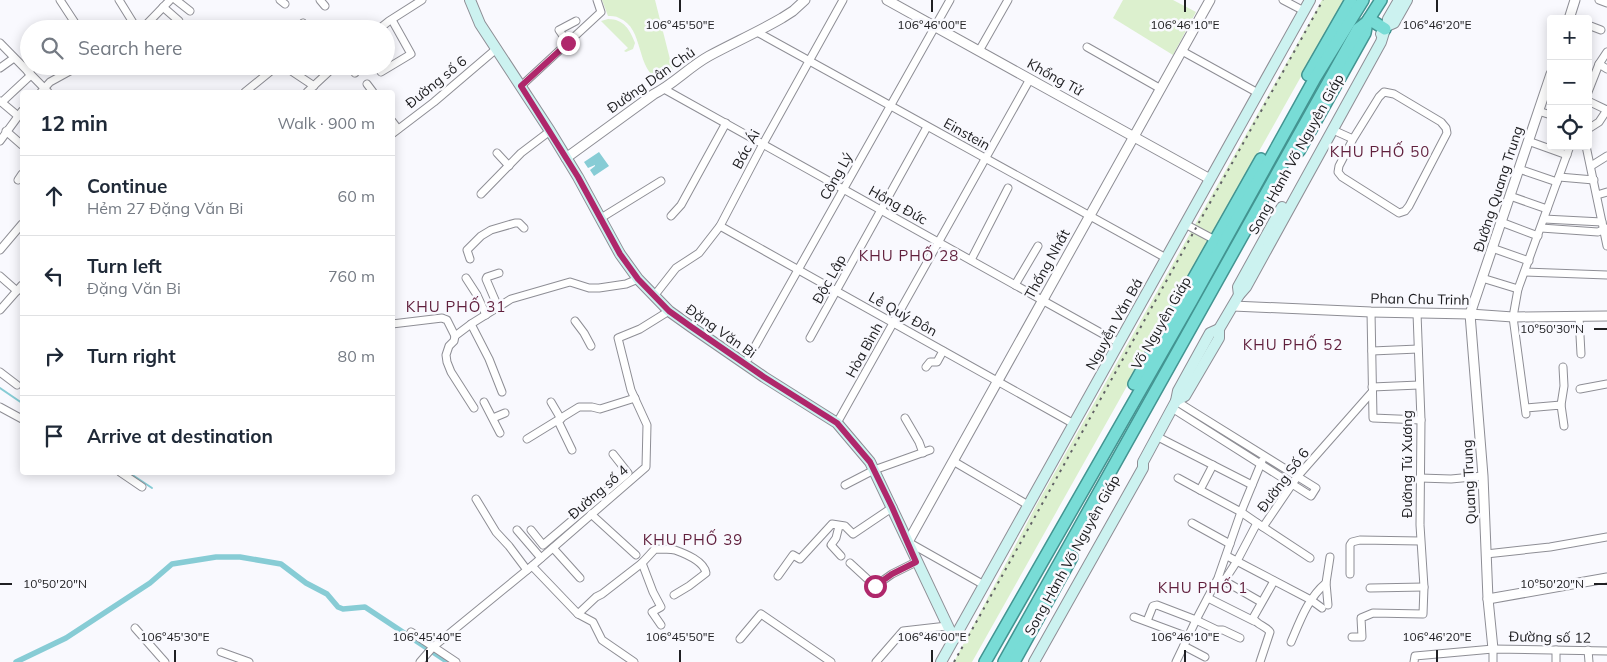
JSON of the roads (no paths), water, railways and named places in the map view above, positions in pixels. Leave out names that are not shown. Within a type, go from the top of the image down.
[{"type":"highway","name":"Võ Nguyên Giáp","points":[[985,662],[1192,300],[1297,109],[1351,0]]},
{"type":"highway","name":"Võ Nguyên Giáp","points":[[977,662],[1117,418],[1145,364],[1286,114],[1363,0]]},
{"type":"highway","name":"Võ Nguyên Giáp","points":[[1004,662],[1358,29],[1368,20],[1382,0]]},
{"type":"highway","name":"Võ Nguyên Giáp","points":[[1014,662],[1128,454],[1329,98],[1364,33],[1368,20]]},
{"type":"highway","points":[[1368,20],[1386,28]]},
{"type":"highway","points":[[1286,114],[1297,109]]},
{"type":"highway","points":[[1145,364],[1145,380]]},
{"type":"highway","points":[[1117,418],[1128,410]]},
{"type":"main road","name":"Đặng Văn Bi","points":[[470,0],[480,24],[495,50],[550,131],[620,254],[638,279],[669,311],[745,364],[837,423],[870,462],[954,640]]},
{"type":"main road","name":"Nguyễn Văn Bá","points":[[941,662],[1310,0]]},
{"type":"main road","name":"Song Hành Võ Nguyên Giáp","points":[[1238,294],[1246,288],[1382,42],[1388,19],[1399,0]]},
{"type":"main road","name":"Song Hành Võ Nguyên Giáp","points":[[1034,662],[1143,468],[1142,464],[1174,404],[1185,396],[1218,338],[1219,330],[1238,294],[1238,287],[1375,39],[1394,23],[1407,0]]},
{"type":"main road","name":"Song Hành Võ Nguyên Giáp","points":[[1029,662],[1138,466],[1142,464]]},
{"type":"street","points":[[60,0],[73,20]]},
{"type":"street","points":[[119,0],[131,20]]},
{"type":"street","points":[[176,0],[190,11]]},
{"type":"street","points":[[392,20],[422,0]]},
{"type":"street","points":[[521,86],[601,12],[596,0]]},
{"type":"street","name":"Đường Dân Chủ","points":[[566,158],[709,56],[757,32],[793,11],[805,0]]},
{"type":"street","name":"Bác Ái","points":[[654,296],[676,268],[699,252],[720,226],[763,144],[844,0]]},
{"type":"street","name":"Khổng Tử","points":[[887,0],[1210,179]]},
{"type":"street","name":"Công Lý","points":[[745,364],[950,0]]},
{"type":"street","points":[[979,51],[1008,0]]},
{"type":"street","name":"Thống Nhất","points":[[908,542],[1210,0]]},
{"type":"street","points":[[1283,0],[1304,11]]},
{"type":"street","points":[[1571,15],[1575,0]]},
{"type":"street","points":[[1599,0],[1607,3]]},
{"type":"street","points":[[150,20],[166,2],[178,20]]},
{"type":"street","points":[[568,43],[559,30],[576,21]]},
{"type":"street","points":[[395,25],[411,54],[395,64]]},
{"type":"street","points":[[1592,27],[1601,30]]},
{"type":"street","name":"Einstein","points":[[757,32],[1166,258]]},
{"type":"street","points":[[0,43],[20,64]]},
{"type":"street","points":[[1087,46],[1161,89]]},
{"type":"street","name":"Đường số 6","points":[[395,131],[434,102],[495,50]]},
{"type":"street","points":[[1182,51],[1258,93]]},
{"type":"street","points":[[1592,82],[1599,64],[1607,52]]},
{"type":"street","points":[[0,68],[14,58]]},
{"type":"street","points":[[1599,64],[1607,69]]},
{"type":"street","points":[[0,141],[20,113],[1,102],[27,75]]},
{"type":"street","points":[[31,75],[43,90]]},
{"type":"street","points":[[45,90],[50,82],[63,75]]},
{"type":"street","points":[[247,90],[266,75]]},
{"type":"street","points":[[298,75],[314,86]]},
{"type":"street","points":[[310,90],[325,75]]},
{"type":"street","name":"Hòa Bình","points":[[837,423],[1030,79]]},
{"type":"street","name":"Đường Quang Trung","points":[[1470,314],[1547,85]]},
{"type":"street","name":"Hồng Đức","points":[[664,89],[1119,343]]},
{"type":"street","points":[[1384,92],[1394,94],[1441,122],[1446,128],[1447,133],[1409,206],[1405,211],[1399,213],[1342,177],[1338,172],[1339,166],[1353,139],[1384,92]]},
{"type":"street","points":[[1592,103],[1607,110],[1599,122],[1592,126]]},
{"type":"street","points":[[1538,111],[1547,114]]},
{"type":"street","points":[[671,216],[679,208],[726,123]]},
{"type":"street","name":"Độc Lập","points":[[810,338],[927,127]]},
{"type":"street","points":[[1333,130],[1353,139]]},
{"type":"street","points":[[6,131],[20,143]]},
{"type":"street","points":[[481,194],[522,153],[550,131]]},
{"type":"street","points":[[1528,141],[1567,155]]},
{"type":"street","points":[[1561,405],[1526,411],[1513,317],[1518,289],[1569,150]]},
{"type":"street","points":[[1587,150],[1605,229],[1607,246]]},
{"type":"street","points":[[497,153],[509,166]]},
{"type":"street","points":[[1591,166],[1607,156]]},
{"type":"street","points":[[1519,169],[1558,180],[1594,180]]},
{"type":"street","points":[[601,218],[661,181]]},
{"type":"street","points":[[972,260],[1008,188]]},
{"type":"street","points":[[1597,196],[1607,192]]},
{"type":"street","points":[[1510,196],[1547,209]]},
{"type":"street","points":[[1544,219],[1602,222]]},
{"type":"street","points":[[1501,222],[1538,236]]},
{"type":"street","points":[[470,259],[467,250],[490,230],[515,223],[520,223],[524,228]]},
{"type":"street","points":[[1185,224],[1215,240]]},
{"type":"street","points":[[0,250],[20,226]]},
{"type":"street","name":"Lê Quý Đôn","points":[[720,226],[1074,424]]},
{"type":"street","points":[[1541,228],[1598,232],[1605,229]]},
{"type":"street","points":[[1015,284],[1038,246]]},
{"type":"street","points":[[1492,248],[1529,261]]},
{"type":"street","points":[[1525,272],[1607,275]]},
{"type":"street","points":[[498,307],[486,279],[499,273]]},
{"type":"street","points":[[0,276],[20,286]]},
{"type":"street","points":[[466,278],[477,295],[486,315]]},
{"type":"street","points":[[1482,278],[1518,289]]},
{"type":"street","points":[[474,408],[451,372],[447,362],[446,355],[455,336],[511,299],[570,282],[589,288],[599,288],[626,284],[638,279]]},
{"type":"street","points":[[0,310],[20,288]]},
{"type":"street","name":"Phan Chu Trinh","points":[[1233,306],[1513,317],[1607,316]]},
{"type":"street","name":"Đường số 4","points":[[420,662],[434,647],[592,514],[616,488],[646,467],[647,425],[635,398],[618,338],[669,311]]},
{"type":"street","points":[[1371,312],[1373,418],[1421,420]]},
{"type":"street","name":"Đường Tú Xương","points":[[1352,637],[1362,637],[1361,618],[1373,613],[1423,614],[1424,588],[1420,541],[1421,420],[1418,385],[1417,313]]},
{"type":"street","name":"Quang Trung","points":[[1470,314],[1483,476],[1488,600],[1493,649]]},
{"type":"street","points":[[1580,317],[1582,354]]},
{"type":"street","points":[[395,324],[442,318],[448,320],[455,336]]},
{"type":"street","points":[[575,321],[591,346]]},
{"type":"street","points":[[471,324],[489,359],[502,392]]},
{"type":"street","points":[[1372,350],[1418,349]]},
{"type":"street","points":[[926,367],[930,362],[937,362],[943,351]]},
{"type":"street","points":[[1563,367],[1564,386],[1561,405],[1564,426]]},
{"type":"street","points":[[0,372],[17,385]]},
{"type":"street","points":[[1580,389],[1607,384]]},
{"type":"street","points":[[1372,390],[1418,385]]},
{"type":"street","name":"Đường Số 6","points":[[1221,580],[1237,561],[1260,525],[1297,477],[1372,390]]},
{"type":"street","points":[[527,439],[579,407],[600,409],[635,398]]},
{"type":"street","points":[[484,402],[500,433]]},
{"type":"street","points":[[551,402],[572,450]]},
{"type":"street","points":[[1174,404],[1316,488],[1311,496],[1261,465],[1174,404]]},
{"type":"street","points":[[0,407],[20,418]]},
{"type":"street","points":[[493,418],[505,412]]},
{"type":"street","points":[[905,418],[917,437],[923,453]]},
{"type":"street","points":[[1156,436],[1252,485]]},
{"type":"street","points":[[845,485],[874,470],[930,450]]},
{"type":"street","points":[[531,530],[544,544],[616,488],[628,473],[612,454]]},
{"type":"street","points":[[1176,662],[1208,598],[1221,580],[1230,544],[1241,512],[1264,456]]},
{"type":"street","points":[[953,461],[1028,506]]},
{"type":"street","points":[[1200,490],[1213,465]]},
{"type":"street","points":[[124,475],[142,488]]},
{"type":"street","points":[[1420,478],[1483,476]]},
{"type":"street","points":[[1178,478],[1241,512],[1310,558]]},
{"type":"street","points":[[476,499],[496,532],[530,568],[578,614],[593,622],[602,640],[634,662]]},
{"type":"street","points":[[778,576],[793,555],[800,559],[832,524],[845,526],[853,534],[892,507]]},
{"type":"street","points":[[592,514],[636,555]]},
{"type":"street","points":[[1192,523],[1230,544]]},
{"type":"street","points":[[840,526],[836,538],[831,545],[841,556]]},
{"type":"street","points":[[517,530],[541,558]]},
{"type":"street","points":[[1486,554],[1607,537]]},
{"type":"street","points":[[1350,574],[1350,545],[1352,542],[1360,540],[1420,541]]},
{"type":"street","points":[[908,542],[984,585]]},
{"type":"street","points":[[553,548],[580,578]]},
{"type":"street","points":[[578,614],[596,597],[642,563],[655,549],[675,550],[700,562],[706,570],[706,573],[689,586],[674,594]]},
{"type":"street","points":[[1227,556],[1325,607],[1330,557]]},
{"type":"street","points":[[850,563],[875,586],[892,574],[916,562]]},
{"type":"street","points":[[642,563],[653,592],[661,606],[652,612],[661,625]]},
{"type":"street","points":[[1488,600],[1607,578]]},
{"type":"street","points":[[1221,580],[1261,602]]},
{"type":"street","points":[[1254,621],[1253,618],[1261,602],[1274,581]]},
{"type":"street","points":[[1291,642],[1311,600],[1326,583]]},
{"type":"street","points":[[1370,588],[1424,588]]},
{"type":"street","points":[[1208,598],[1268,629],[1270,632],[1260,662]]},
{"type":"street","points":[[1147,621],[1155,605],[1240,638]]},
{"type":"street","points":[[740,639],[761,614],[831,662]]},
{"type":"street","points":[[1134,617],[1188,637]]},
{"type":"street","points":[[876,662],[903,631],[947,626]]},
{"type":"street","points":[[135,628],[165,662]]},
{"type":"street","points":[[411,632],[456,662]]},
{"type":"street","points":[[1184,646],[1205,657]]},
{"type":"street","points":[[1493,649],[1493,662]]},
{"type":"street","name":"Đường số 12","points":[[1414,662],[1415,656],[1493,649],[1588,650],[1606,653]]},
{"type":"street","points":[[1556,650],[1556,662]]},
{"type":"street","points":[[1588,650],[1589,662]]},
{"type":"street","points":[[221,652],[231,659],[246,661]]},
{"type":"water","points":[[599,152],[609,166],[594,176],[590,170],[595,165],[588,168],[584,162]]},
{"type":"waterway","points":[[0,388],[20,402]]},
{"type":"waterway","points":[[132,475],[152,488]]},
{"type":"waterway","points":[[16,662],[66,638],[150,583],[172,564],[216,557],[240,557],[281,564],[306,583],[327,594],[338,607],[343,609],[365,607],[448,662]]},
{"type":"railway","points":[[954,662],[1323,0]]},
{"type":"district","name":"KHU PHỐ 50","points":[[1380,151]]},
{"type":"district","name":"KHU PHỐ 28","points":[[909,255]]},
{"type":"district","name":"KHU PHỐ 31","points":[[456,306]]},
{"type":"district","name":"KHU PHỐ 52","points":[[1293,344]]},
{"type":"district","name":"KHU PHỐ 39","points":[[693,539]]},
{"type":"district","name":"KHU PHỐ 1","points":[[1203,587]]}]
